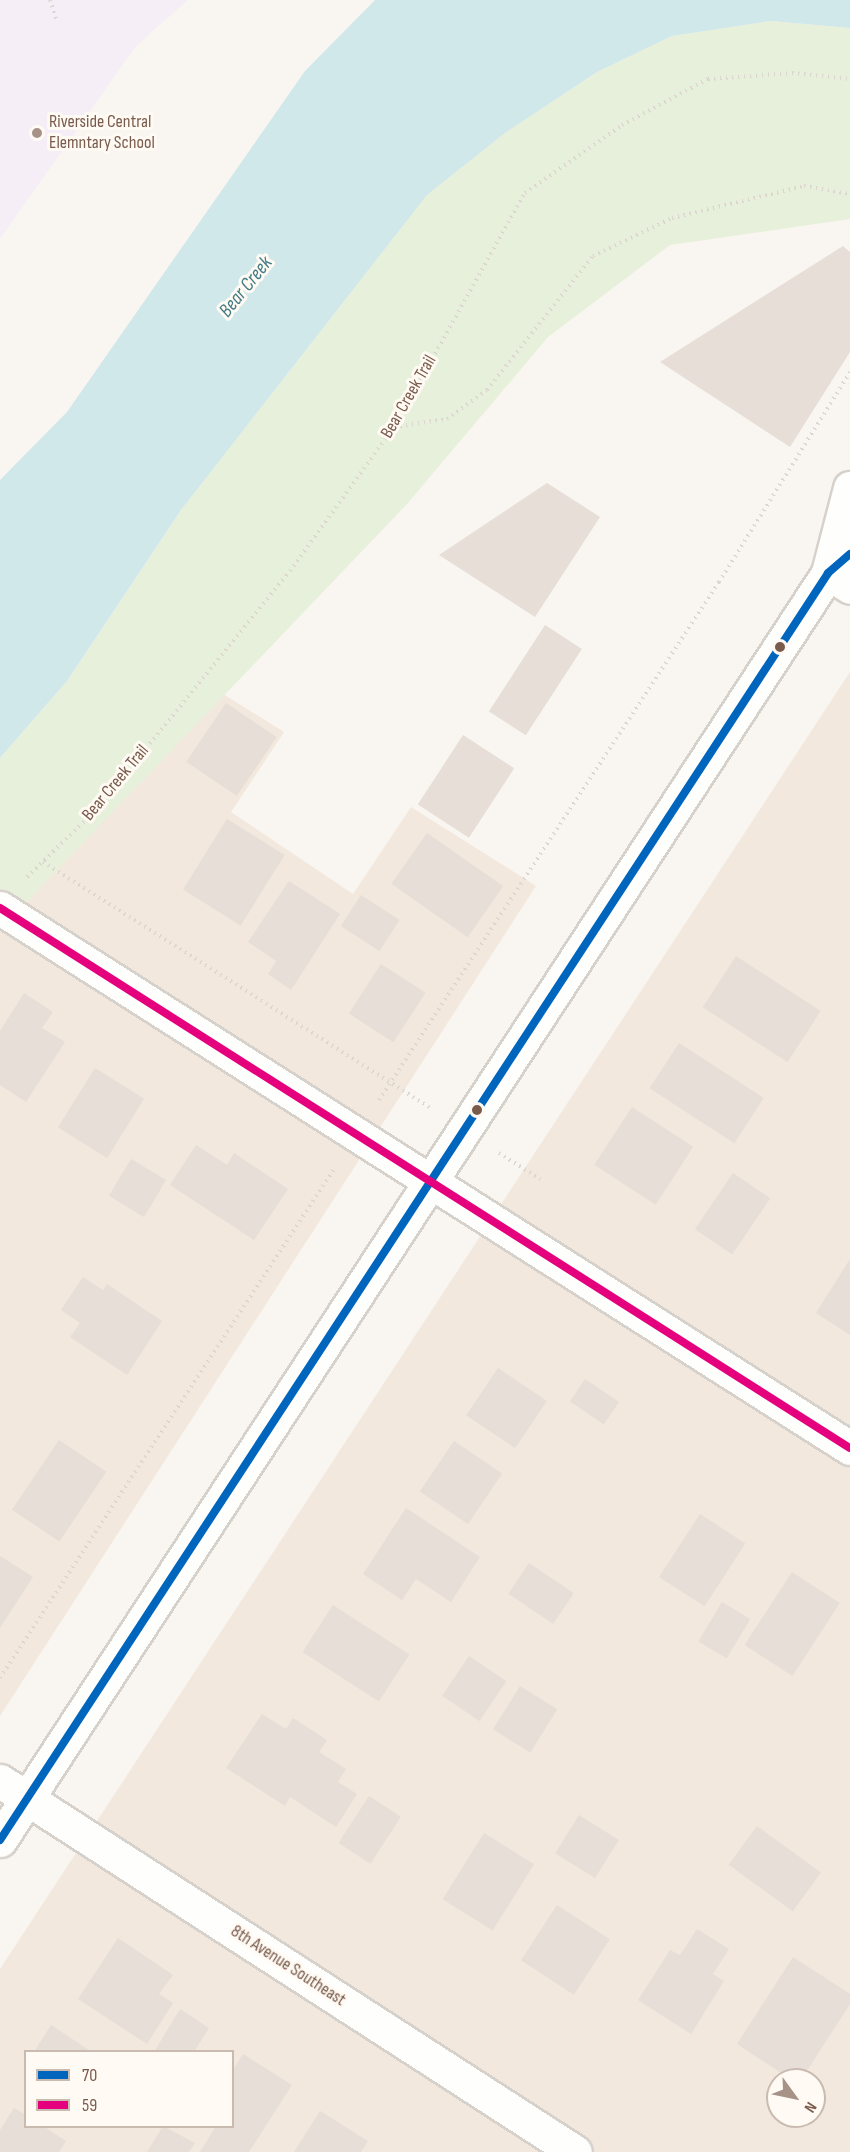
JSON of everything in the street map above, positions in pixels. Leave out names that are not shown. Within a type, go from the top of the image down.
[{"type":"street","points":[[0,1840],[431,1182],[843,571],[850,488]]},
{"type":"street","points":[[0,908],[850,1448]]},
{"type":"street","name":"8th Avenue Southeast","points":[[0,1781],[575,2152]]},
{"type":"path","points":[[50,0],[57,21]]},
{"type":"path","name":"Bear Creek Trail","points":[[390,1082],[43,862],[97,809],[290,571],[394,428],[525,193],[622,125],[708,79],[792,73],[850,79]]},
{"type":"path","points":[[394,428],[447,419],[487,390],[593,256],[672,218],[804,186],[850,194]]},
{"type":"path","points":[[0,1678],[719,582],[850,372]]},
{"type":"shaded area","name":"Riverside Central Elemntary School","points":[[0,0],[188,0],[136,46],[0,239]]},
{"type":"shaded area","points":[[850,672],[850,2152],[0,2152],[0,1969]]},
{"type":"shaded area","points":[[223,694],[284,732],[231,812],[353,894],[411,807],[536,886],[0,1716],[0,930]]},
{"type":"green space","points":[[771,21],[850,28],[850,219],[670,245],[548,337],[407,504],[0,930],[0,758],[67,681],[181,510],[427,195],[505,133],[597,72],[672,36]]},
{"type":"water","name":"Bear Creek","points":[[375,0],[850,0],[850,28],[771,21],[672,36],[597,72],[505,133],[427,195],[181,510],[67,681],[0,758],[0,480],[67,412],[305,71]]},
{"type":"building","points":[[843,246],[850,252],[850,352],[790,447],[660,362]]},
{"type":"building","points":[[547,483],[600,517],[535,617],[439,555]]},
{"type":"building","points":[[545,625],[582,649],[526,735],[489,711]]},
{"type":"building","points":[[226,703],[277,737],[237,796],[186,762]]},
{"type":"building","points":[[463,735],[514,768],[469,838],[418,805]]},
{"type":"building","points":[[227,819],[285,855],[241,925],[183,889]]},
{"type":"building","points":[[427,833],[503,886],[468,937],[391,884]]},
{"type":"building","points":[[289,881],[340,914],[291,990],[268,974],[276,961],[248,942]]},
{"type":"building","points":[[361,895],[400,920],[379,951],[341,926]]},
{"type":"building","points":[[736,956],[821,1011],[787,1062],[703,1007]]},
{"type":"building","points":[[381,964],[425,993],[393,1042],[349,1013]]},
{"type":"building","points":[[24,993],[53,1012],[42,1028],[65,1042],[26,1102],[0,1085],[0,1031]]},
{"type":"building","points":[[679,1043],[764,1098],[734,1143],[650,1088]]},
{"type":"building","points":[[95,1068],[144,1099],[107,1158],[58,1127]]},
{"type":"building","points":[[632,1107],[693,1147],[656,1205],[594,1165]]},
{"type":"building","points":[[196,1145],[227,1165],[234,1153],[288,1189],[254,1240],[170,1185]]},
{"type":"building","points":[[131,1159],[166,1180],[144,1217],[109,1196]]},
{"type":"building","points":[[733,1173],[770,1198],[732,1255],[695,1229]]},
{"type":"building","points":[[850,1259],[850,1335],[816,1313]]},
{"type":"building","points":[[83,1277],[103,1290],[107,1284],[162,1321],[127,1375],[70,1337],[80,1323],[61,1310]]},
{"type":"building","points":[[498,1368],[547,1401],[515,1448],[466,1415]]},
{"type":"building","points":[[585,1379],[619,1402],[604,1424],[570,1401]]},
{"type":"building","points":[[59,1440],[106,1472],[59,1542],[12,1510]]},
{"type":"building","points":[[454,1441],[502,1473],[468,1524],[420,1492]]},
{"type":"building","points":[[406,1508],[480,1557],[451,1602],[416,1579],[402,1600],[363,1574]]},
{"type":"building","points":[[700,1514],[745,1543],[704,1606],[659,1577]]},
{"type":"building","points":[[0,1556],[33,1577],[0,1628]]},
{"type":"building","points":[[529,1563],[574,1593],[553,1624],[508,1594]]},
{"type":"building","points":[[792,1572],[840,1603],[792,1676],[745,1645]]},
{"type":"building","points":[[722,1602],[750,1619],[727,1658],[698,1641]]},
{"type":"building","points":[[333,1605],[409,1655],[379,1702],[303,1652]]},
{"type":"building","points":[[469,1656],[506,1681],[479,1721],[442,1696]]},
{"type":"building","points":[[520,1686],[557,1709],[530,1753],[493,1729]]},
{"type":"building","points":[[262,1714],[286,1729],[293,1718],[327,1740],[319,1752],[346,1769],[338,1782],[357,1794],[336,1827],[290,1797],[285,1806],[226,1768]]},
{"type":"building","points":[[369,1796],[401,1817],[370,1864],[339,1843]]},
{"type":"building","points":[[579,1815],[619,1840],[595,1878],[555,1853]]},
{"type":"building","points":[[757,1826],[821,1872],[793,1911],[729,1865]]},
{"type":"building","points":[[484,1833],[534,1864],[493,1930],[443,1899]]},
{"type":"building","points":[[557,1905],[610,1939],[574,1995],[521,1960]]},
{"type":"building","points":[[697,1929],[729,1949],[713,1974],[724,1981],[691,2034],[638,2000],[670,1950],[680,1955]]},
{"type":"building","points":[[118,1938],[173,1975],[159,1994],[173,2003],[147,2044],[78,1999]]},
{"type":"building","points":[[793,1957],[850,1994],[850,2004],[809,2068],[774,2068],[737,2044]]},
{"type":"building","points":[[180,2009],[209,2028],[195,2050],[155,2050]]},
{"type":"building","points":[[51,2025],[89,2050],[35,2050]]},
{"type":"building","points":[[243,2054],[292,2085],[249,2152],[200,2152],[215,2128],[234,2128],[234,2068]]},
{"type":"building","points":[[14,2108],[24,2114],[24,2128],[46,2128],[66,2141],[59,2152],[0,2152],[0,2130]]},
{"type":"building","points":[[320,2111],[368,2141],[361,2152],[294,2152]]},
{"type":"building","points":[[162,2128],[167,2128],[195,2143],[189,2152],[147,2152]]},
{"type":"transit line","name":"70","points":[[0,1840],[828,573],[850,554]]},
{"type":"transit line","name":"59","points":[[0,908],[850,1448]]},
{"type":"place","name":"Riverside Central Elemntary School","points":[[37,133]]}]
